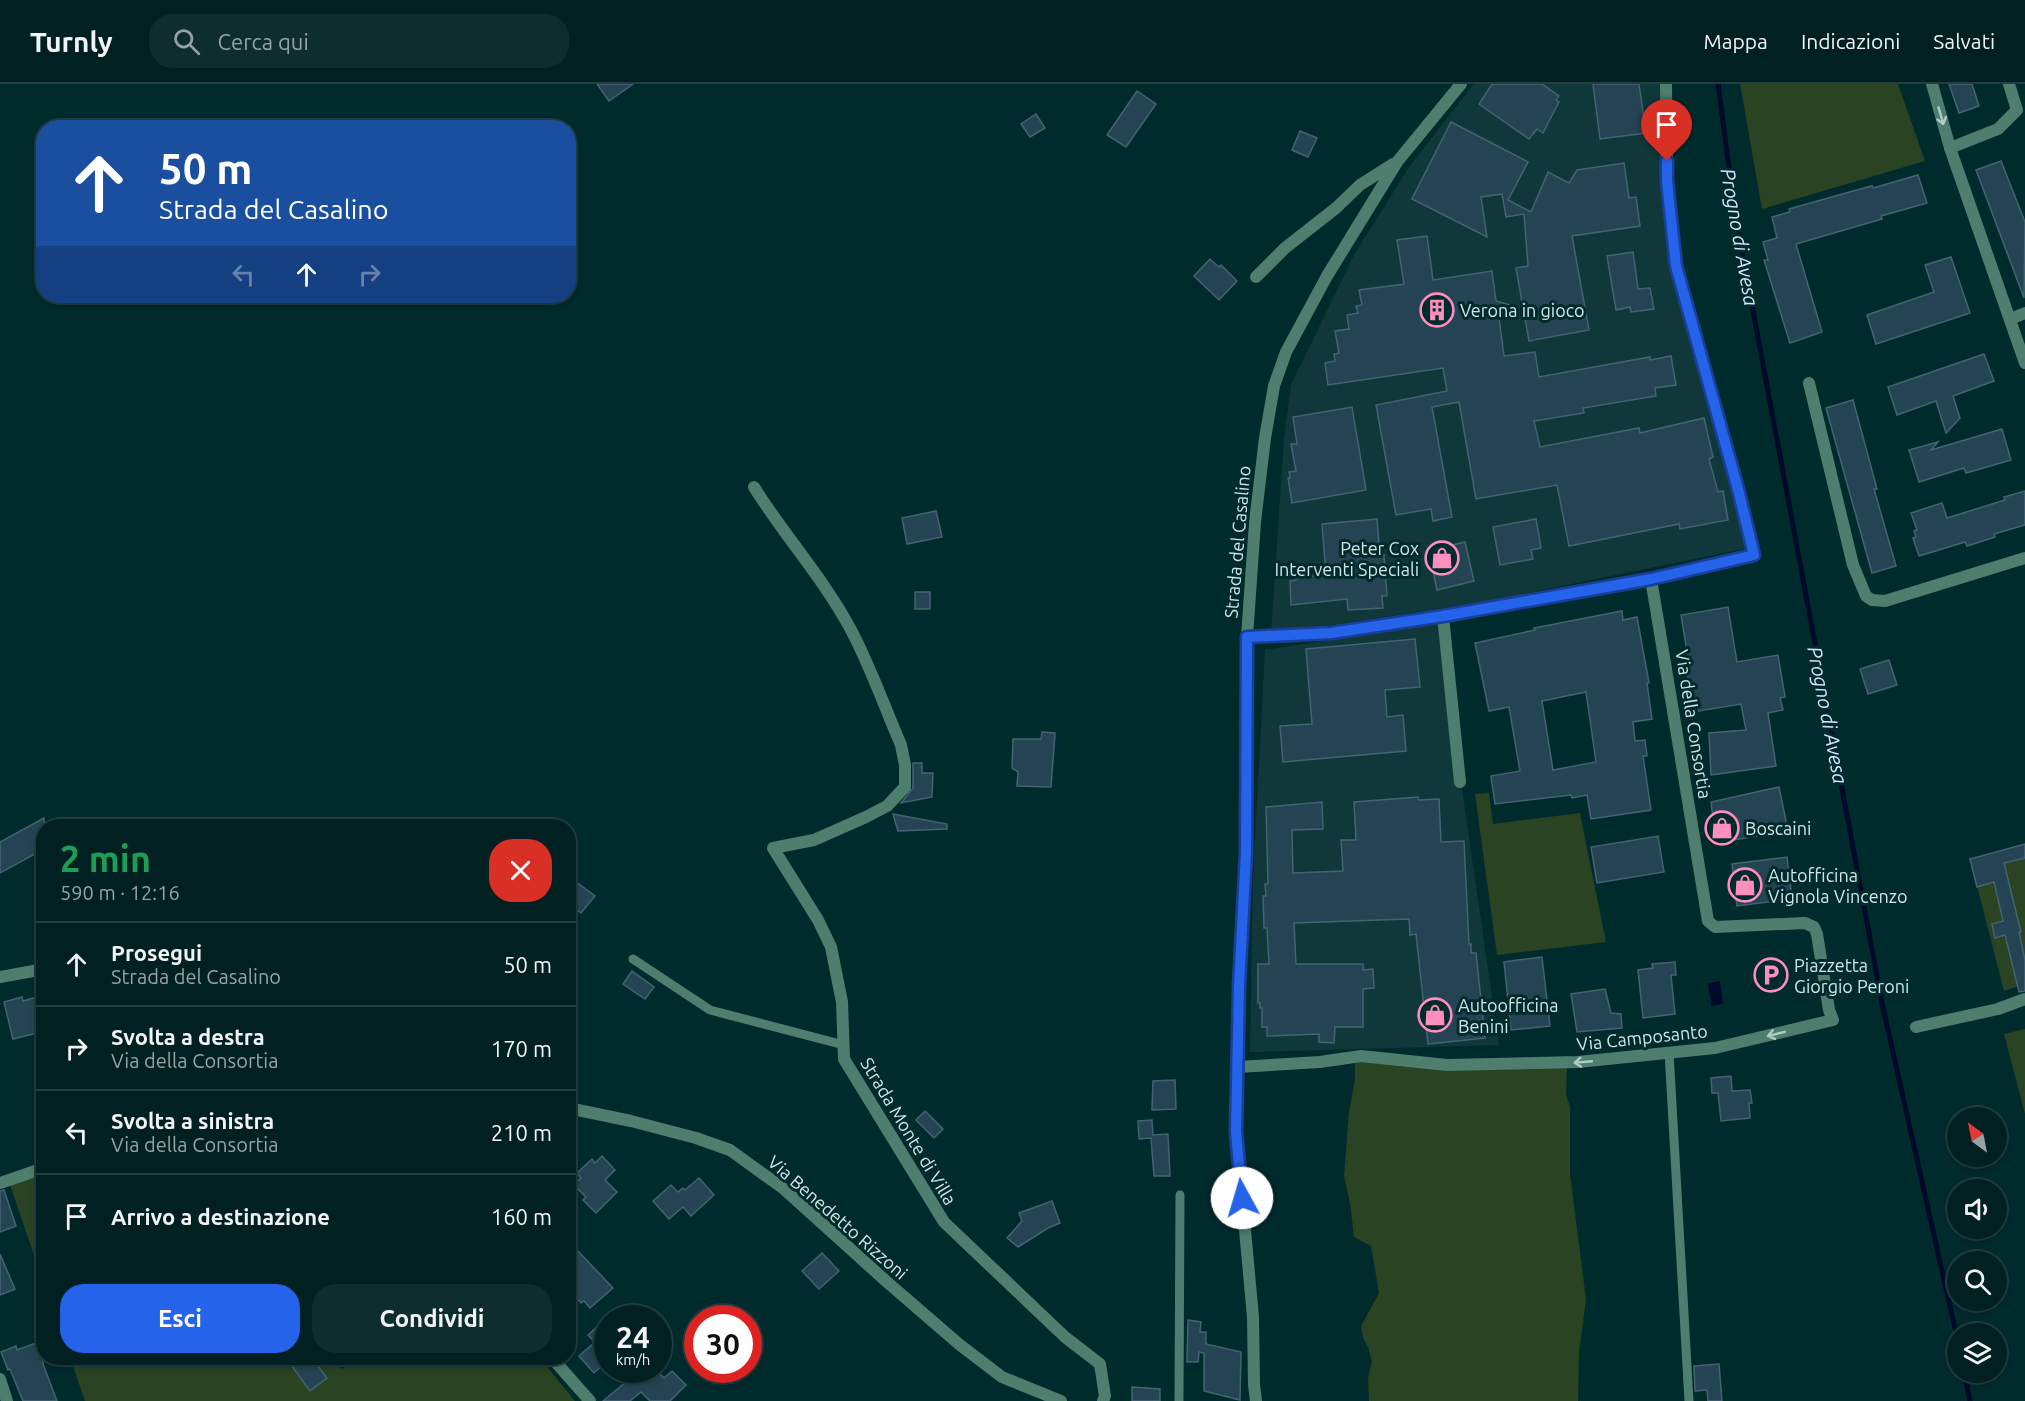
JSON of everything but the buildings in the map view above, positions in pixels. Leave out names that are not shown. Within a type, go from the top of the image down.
[{"type":"street","name":"Strada del Casalino","points":[[1255,1401],[1253,1317],[1236,1132],[1246,853],[1247,637],[1255,522],[1265,438],[1274,386],[1287,352],[1311,306],[1396,162],[1461,84]]},
{"type":"street","points":[[1247,637],[1331,633],[1443,616],[1651,579],[1754,555],[1676,266],[1667,181],[1666,84]]},
{"type":"street","points":[[1932,84],[1950,148],[2025,363]]},
{"type":"street","points":[[1950,148],[1998,129],[2017,110],[2009,84]]},
{"type":"street","name":"Strada del Casalino","points":[[1256,277],[1285,248],[1336,208],[1360,185],[1396,162]]},
{"type":"street","points":[[2010,319],[2025,313]]},
{"type":"street","points":[[1809,383],[1853,565],[1866,596],[1872,600],[1885,601],[2025,558]]},
{"type":"street","name":"Strada Monte di Villa","points":[[754,487],[850,628],[901,746],[905,765],[904,787],[887,806],[814,840],[773,848],[818,920],[831,947],[842,1002],[844,1059],[944,1222],[1065,1337],[1100,1364],[1105,1396],[1103,1401]]},
{"type":"street","name":"Via della Consortia","points":[[1651,579],[1708,921],[1715,927],[1806,923],[1814,927],[1818,934],[1829,1010],[1833,1020]]},
{"type":"street","points":[[1443,616],[1460,782]]},
{"type":"street","points":[[0,976],[36,970]]},
{"type":"street","points":[[1916,1027],[1998,1009],[2025,999]]},
{"type":"street","name":"Via Camposanto","points":[[1237,1067],[1320,1062],[1361,1056],[1447,1065],[1578,1062],[1715,1048],[1833,1020]]},
{"type":"street","name":"Via Benedetto Rizzoni","points":[[576,1110],[696,1138],[730,1150],[784,1189],[960,1345],[1002,1377],[1061,1401]]},
{"type":"street","points":[[0,1183],[36,1171]]},
{"type":"street","points":[[558,1365],[590,1401]]},
{"type":"street","points":[[0,1380],[7,1401]]},
{"type":"lane","points":[[633,959],[710,1010],[844,1045]]},
{"type":"lane","points":[[1669,1052],[1689,1401]]},
{"type":"lane","points":[[1179,1401],[1180,1195]]},
{"type":"shaded area","points":[[1474,84],[1662,84],[1681,266],[1744,489],[1748,548],[1489,601],[1271,634],[1284,439],[1291,385],[1354,255],[1409,167]]},
{"type":"shaded area","points":[[1438,623],[1499,1045],[1250,1052],[1253,879],[1265,650]]},
{"type":"shaded area","points":[[1720,981],[1723,1004],[1711,1006],[1708,983]]},
{"type":"green space","points":[[1740,84],[1898,84],[1925,161],[1762,209]]},
{"type":"green space","points":[[1489,793],[1493,824],[1580,813],[1606,942],[1497,955],[1475,794]]},
{"type":"green space","points":[[2025,844],[2025,984],[2004,991],[1970,859]]},
{"type":"green space","points":[[2025,1029],[2025,1114],[2004,1034]]},
{"type":"green space","points":[[1355,1061],[1567,1067],[1566,1094],[1570,1107],[1570,1174],[1586,1299],[1579,1353],[1578,1401],[1369,1401],[1368,1377],[1372,1362],[1361,1326],[1379,1293],[1371,1246],[1354,1237],[1344,1176],[1349,1112],[1355,1080]]},
{"type":"green space","points":[[36,1176],[36,1261],[10,1185]]},
{"type":"green space","points":[[72,1365],[338,1365],[342,1369],[348,1365],[546,1365],[575,1401],[85,1401]]},
{"type":"waterway","name":"Progno di Avesa","points":[[1718,84],[1735,214],[1882,1003],[1954,1323]]},
{"type":"waterway","name":"Progno di Avesa","points":[[1966,1383],[1970,1401]]},
{"type":"place","name":"Verona in gioco","points":[[1437,310]]},
{"type":"place","name":"Peter Cox Interventi Speciali","points":[[1442,558]]},
{"type":"place","name":"Boscaini","points":[[1722,828]]},
{"type":"place","name":"Autofficina Vignola Vincenzo","points":[[1745,885]]},
{"type":"place","name":"Piazzetta Giorgio Peroni","points":[[1771,975]]},
{"type":"place","name":"Autoofficina Benini","points":[[1435,1015]]},
{"type":"route","points":[[1242,1198],[1236,1132],[1239,986],[1246,853],[1247,637],[1331,633],[1443,616],[1651,579],[1754,555],[1676,266],[1667,161]]}]
